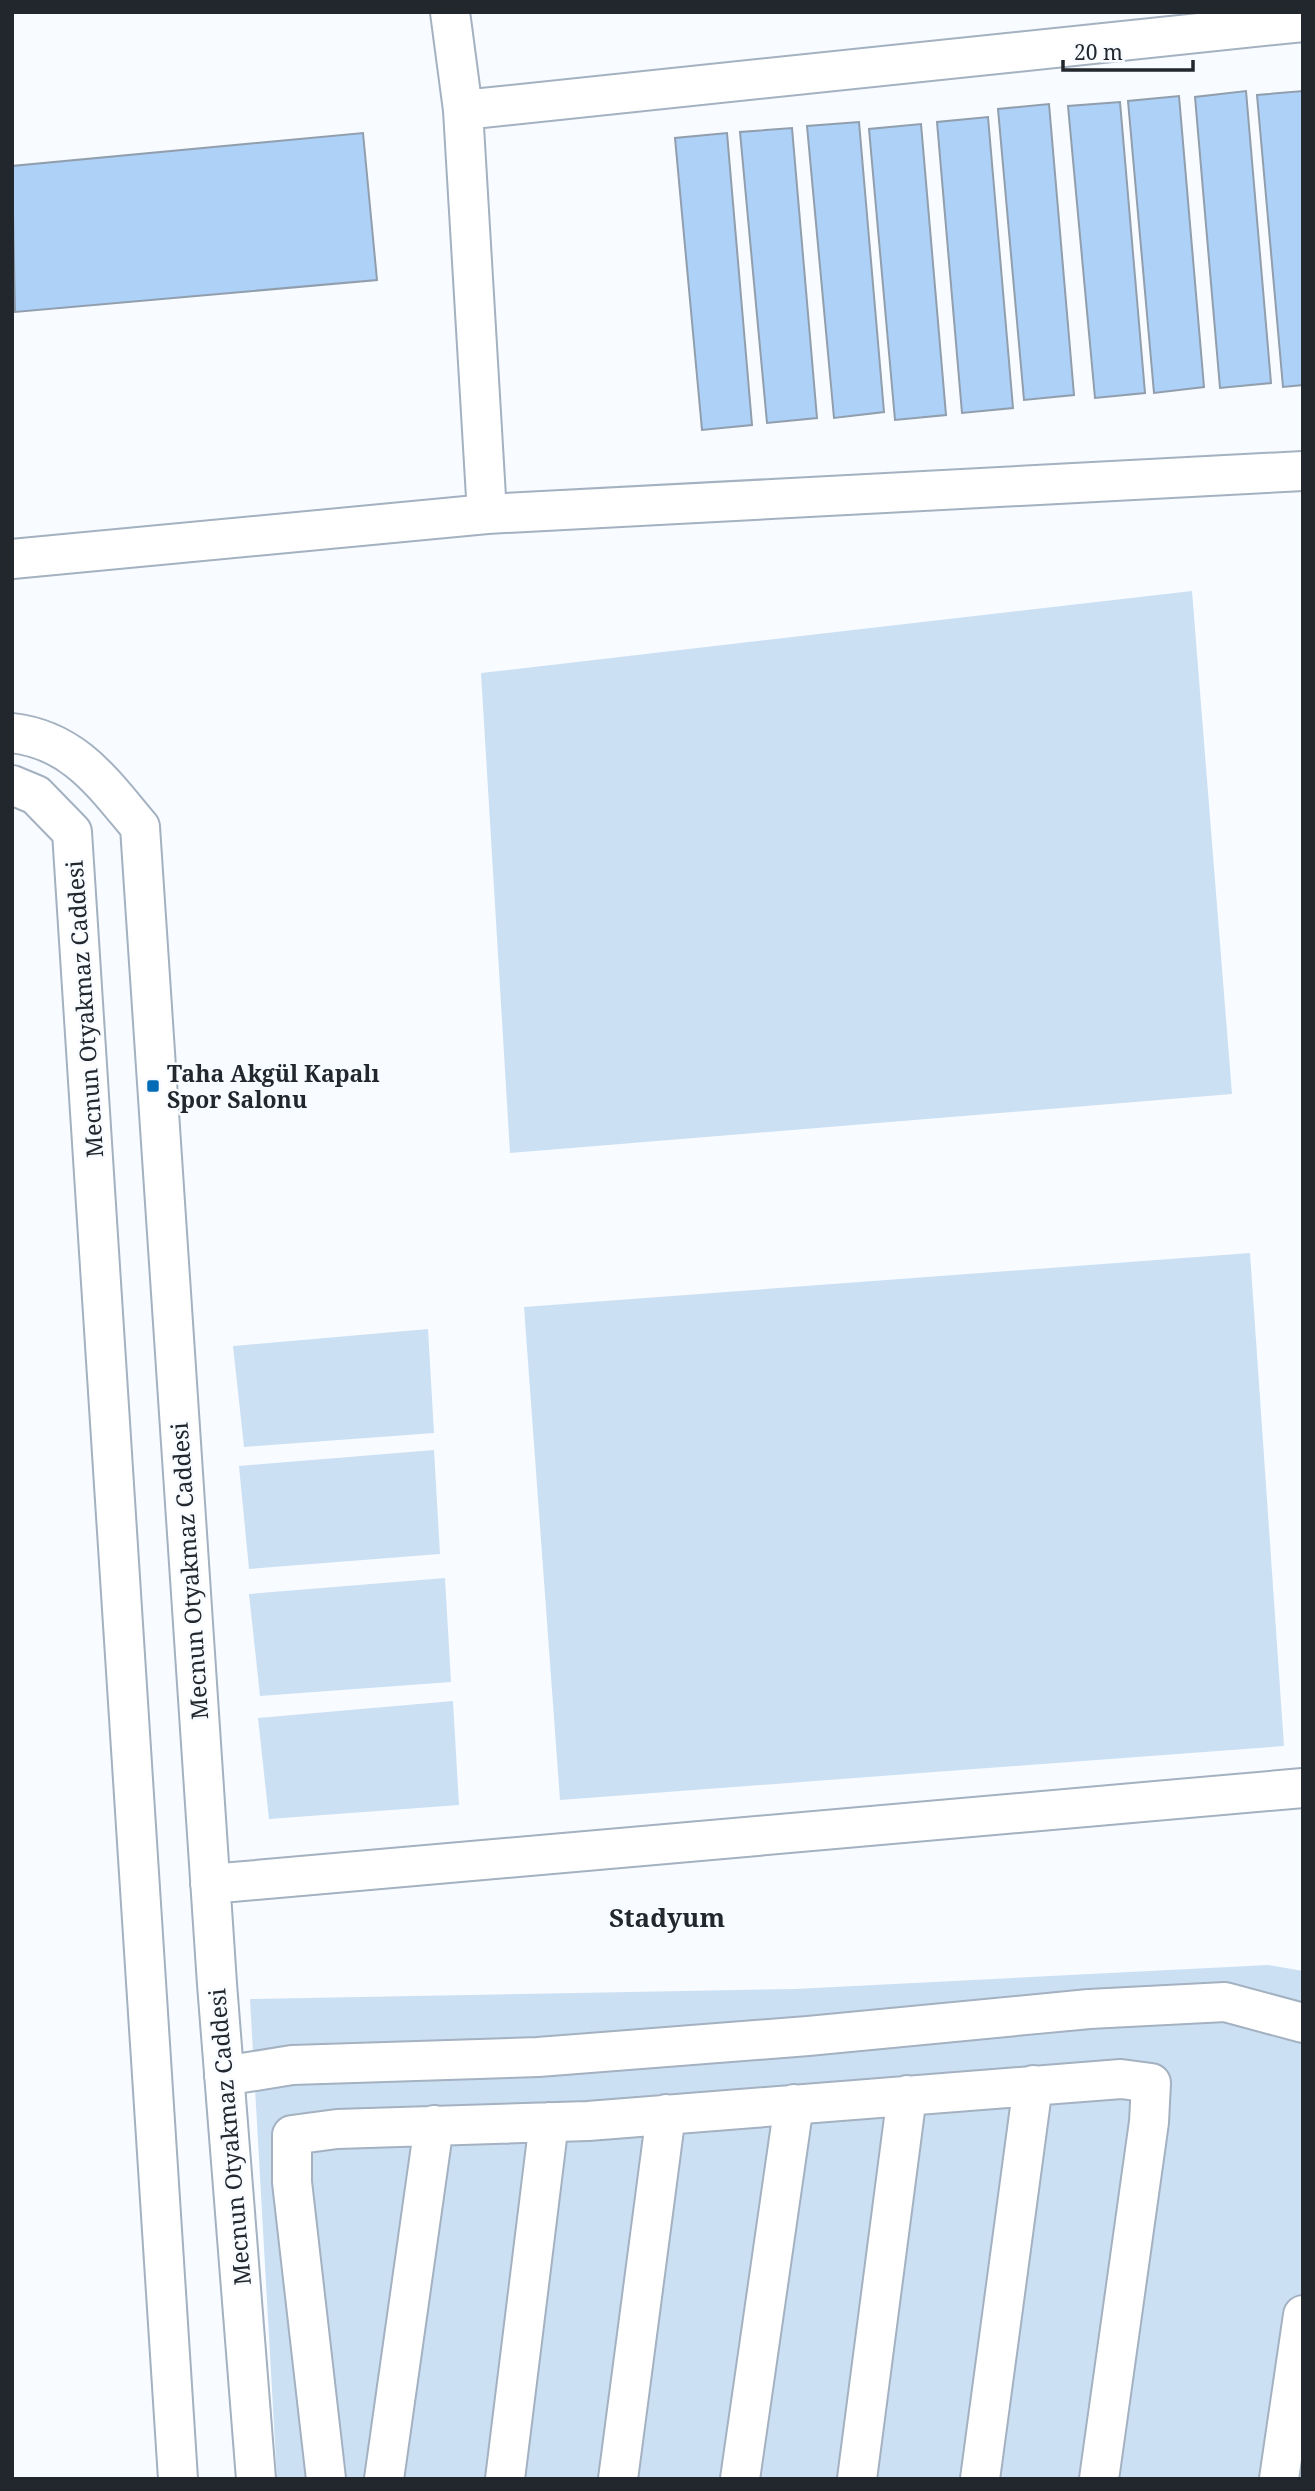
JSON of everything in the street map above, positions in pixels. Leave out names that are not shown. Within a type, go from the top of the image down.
[{"type":"street","points":[[450,12],[463,110],[487,514]]},
{"type":"street","points":[[463,110],[1303,22]]},
{"type":"street","points":[[12,559],[487,514],[1303,471]]},
{"type":"street","name":"Mecnun Otyakmaz Caddesi","points":[[12,733],[34,736],[89,765],[140,827],[211,1884],[256,2479]]},
{"type":"street","name":"Mecnun Otyakmaz Caddesi","points":[[12,785],[36,795],[72,832],[178,2479]]},
{"type":"street","points":[[211,1884],[1303,1788]]},
{"type":"street","points":[[225,2076],[292,2065],[538,2057],[1103,2008],[1225,2003],[1303,2023]]},
{"type":"street","points":[[326,2479],[292,2182],[292,2135],[337,2129],[550,2122],[1121,2078],[1151,2083],[1149,2122],[1099,2479]]},
{"type":"street","points":[[980,2479],[1033,2085]]},
{"type":"street","points":[[857,2479],[908,2095]]},
{"type":"street","points":[[740,2479],[794,2104]]},
{"type":"street","points":[[618,2479],[666,2114]]},
{"type":"street","points":[[505,2479],[550,2122]]},
{"type":"street","points":[[384,2479],[434,2126]]},
{"type":"street","points":[[1279,2479],[1303,2315]]},
{"type":"shaded area","points":[[1192,591],[1232,1094],[510,1153],[481,673]]},
{"type":"shaded area","points":[[1250,1253],[1284,1746],[560,1800],[524,1307]]},
{"type":"shaded area","points":[[428,1329],[434,1433],[244,1447],[233,1346]]},
{"type":"shaded area","points":[[434,1450],[440,1554],[249,1569],[239,1466]]},
{"type":"shaded area","points":[[445,1578],[451,1682],[260,1696],[249,1594]]},
{"type":"shaded area","points":[[453,1701],[459,1805],[269,1819],[258,1718]]},
{"type":"shaded area","points":[[1268,1965],[1303,1971],[1303,2479],[277,2479],[250,1999],[795,1989]]},
{"type":"building","points":[[1246,91],[1271,383],[1220,388],[1195,97]]},
{"type":"building","points":[[1303,91],[1303,385],[1283,387],[1257,95]]},
{"type":"building","points":[[1179,96],[1204,387],[1154,393],[1128,101]]},
{"type":"building","points":[[1120,102],[1145,393],[1095,398],[1068,106]]},
{"type":"building","points":[[1049,104],[1074,395],[1024,400],[998,109]]},
{"type":"building","points":[[988,117],[1013,408],[962,413],[937,122]]},
{"type":"building","points":[[859,122],[884,412],[834,418],[807,126]]},
{"type":"building","points":[[921,124],[946,415],[895,420],[869,129]]},
{"type":"building","points":[[792,128],[817,418],[767,423],[740,132]]},
{"type":"building","points":[[363,133],[377,280],[15,312],[12,166]]},
{"type":"building","points":[[727,133],[752,425],[702,430],[675,138]]},
{"type":"place","name":"Taha Akgül Kapalı Spor Salonu","points":[[153,1086]]},
{"type":"district","name":"Stadyum","points":[[667,1917]]}]
